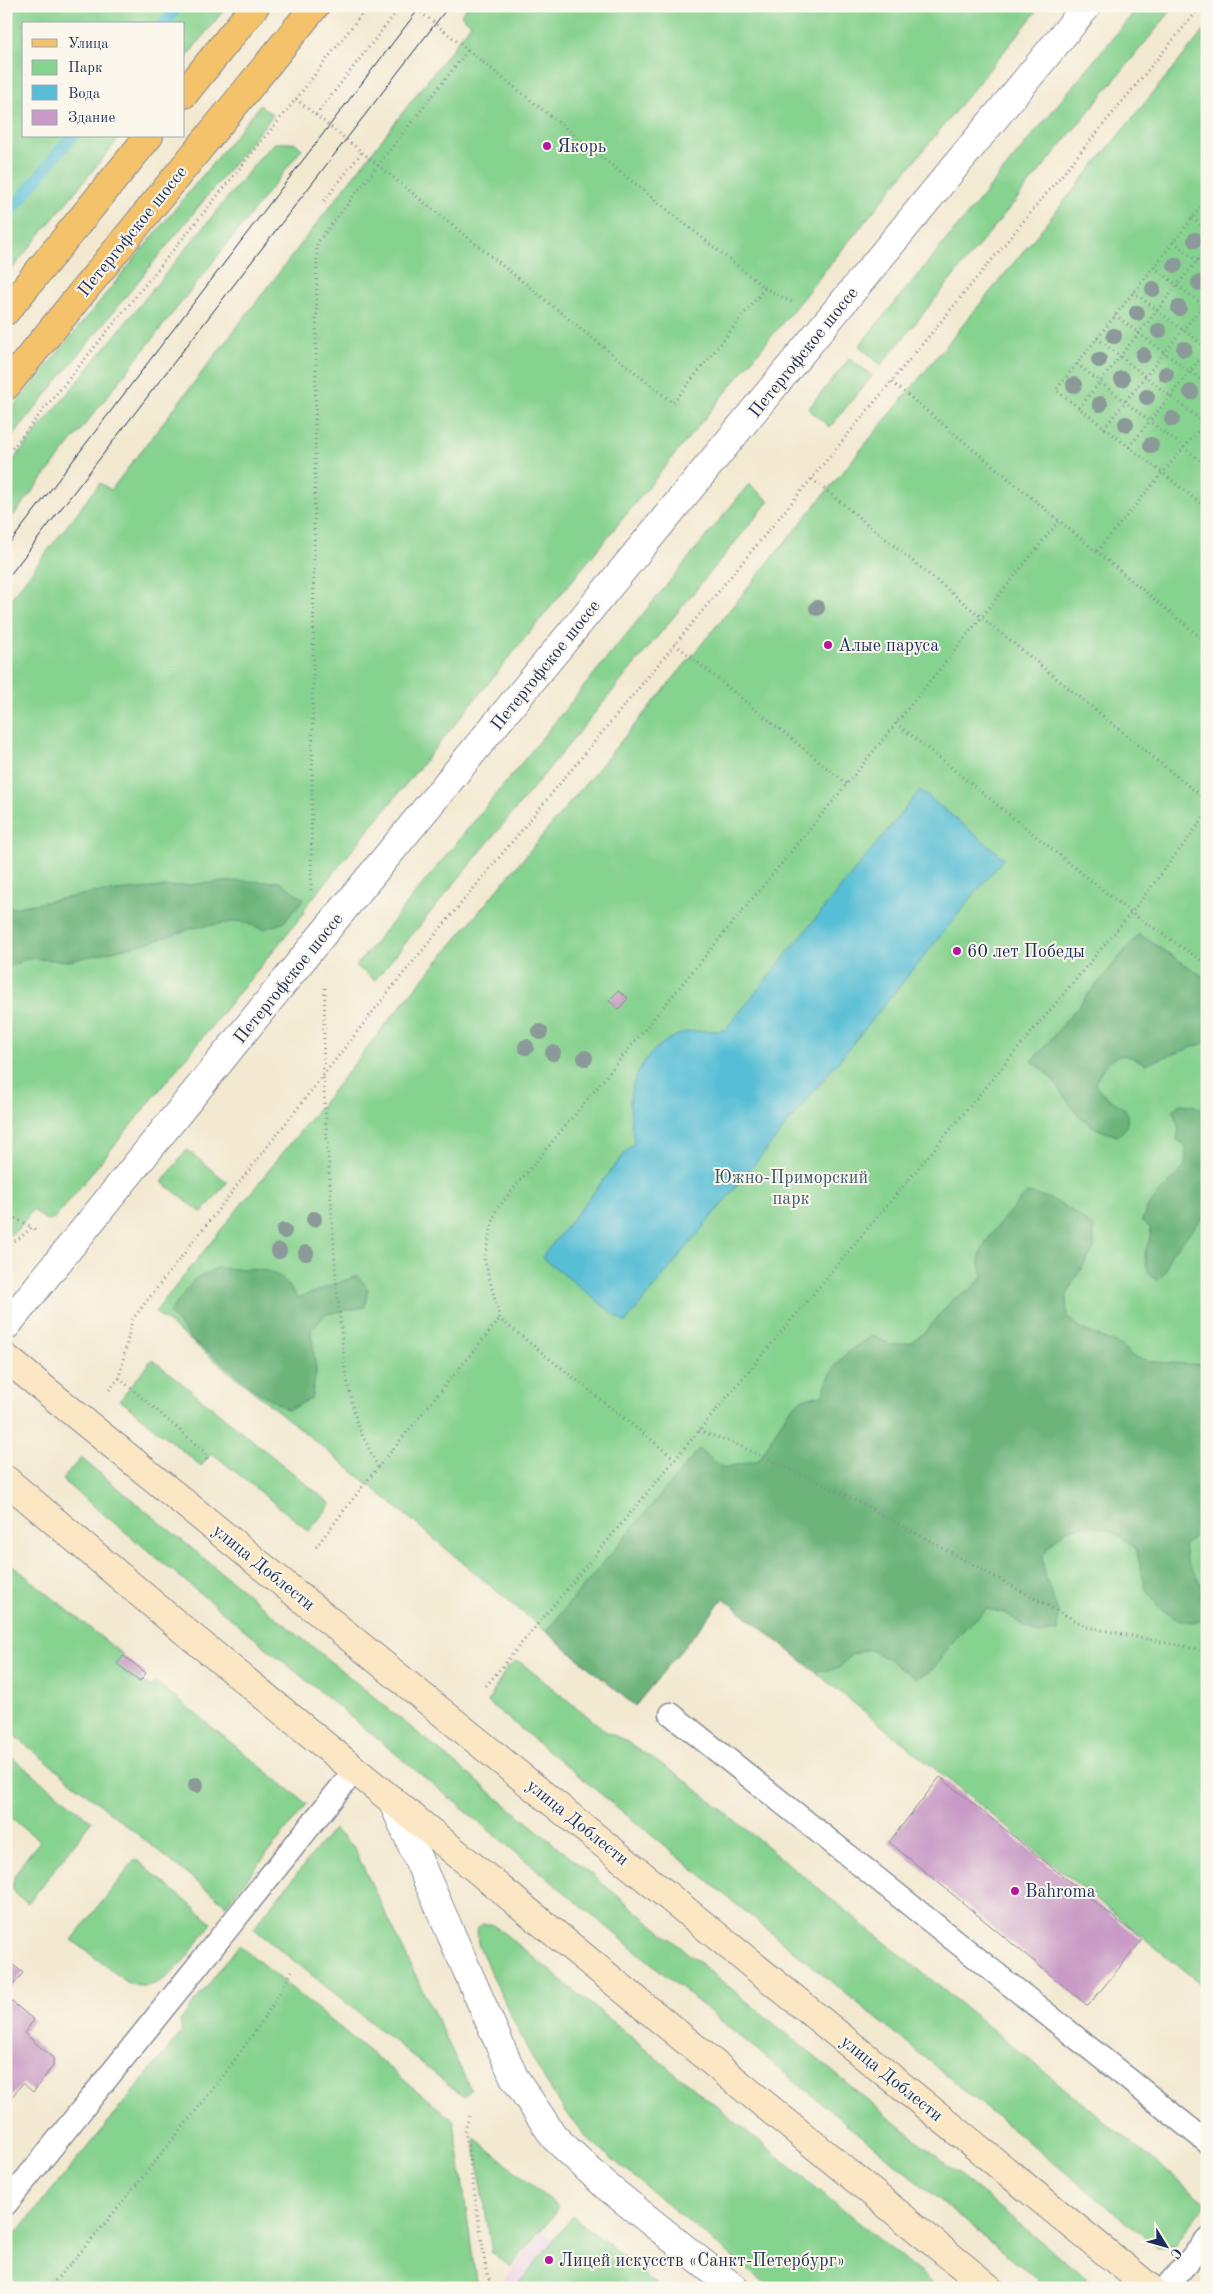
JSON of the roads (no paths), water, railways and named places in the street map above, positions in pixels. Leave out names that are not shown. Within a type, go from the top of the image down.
[{"type":"main road","points":[[185,93],[255,6]]},
{"type":"main road","name":"Петергофское шоссе","points":[[6,386],[315,6]]},
{"type":"main road","points":[[6,311],[147,138]]},
{"type":"main road","name":"улица Доблести","points":[[6,1358],[1150,2288]]},
{"type":"main road","points":[[6,1480],[355,1770],[990,2288]]},
{"type":"street","name":"Петергофское шоссе","points":[[6,1326],[318,940],[1087,6]]},
{"type":"street","points":[[392,1800],[514,2077],[554,2137],[605,2185],[734,2288]]},
{"type":"lane","points":[[671,1714],[1207,2142]]},
{"type":"lane","points":[[6,2204],[355,1770]]},
{"type":"lane","points":[[1165,2288],[1207,2240]]},
{"type":"water","points":[[920,790],[1004,858],[625,1323],[542,1257],[634,1142],[630,1107],[631,1095],[638,1072],[652,1053],[672,1038],[688,1032],[725,1030]]},
{"type":"waterway","points":[[166,22],[178,6]]},
{"type":"waterway","points":[[6,217],[70,138]]},
{"type":"tram line","points":[[6,548],[421,6]]},
{"type":"tram line","points":[[6,580],[449,6]]},
{"type":"place","name":"Якорь","points":[[547,146]]},
{"type":"place","name":"Алые паруса","points":[[828,645]]},
{"type":"place","name":"60 лет Победы","points":[[957,951]]},
{"type":"place","name":"Bahroma","points":[[1015,1891]]},
{"type":"place","name":"Лицей искусств «Санкт-Петербург»","points":[[549,2260]]},
{"type":"park label","name":"Южно-Приморский парк","points":[[791,1187]]}]
